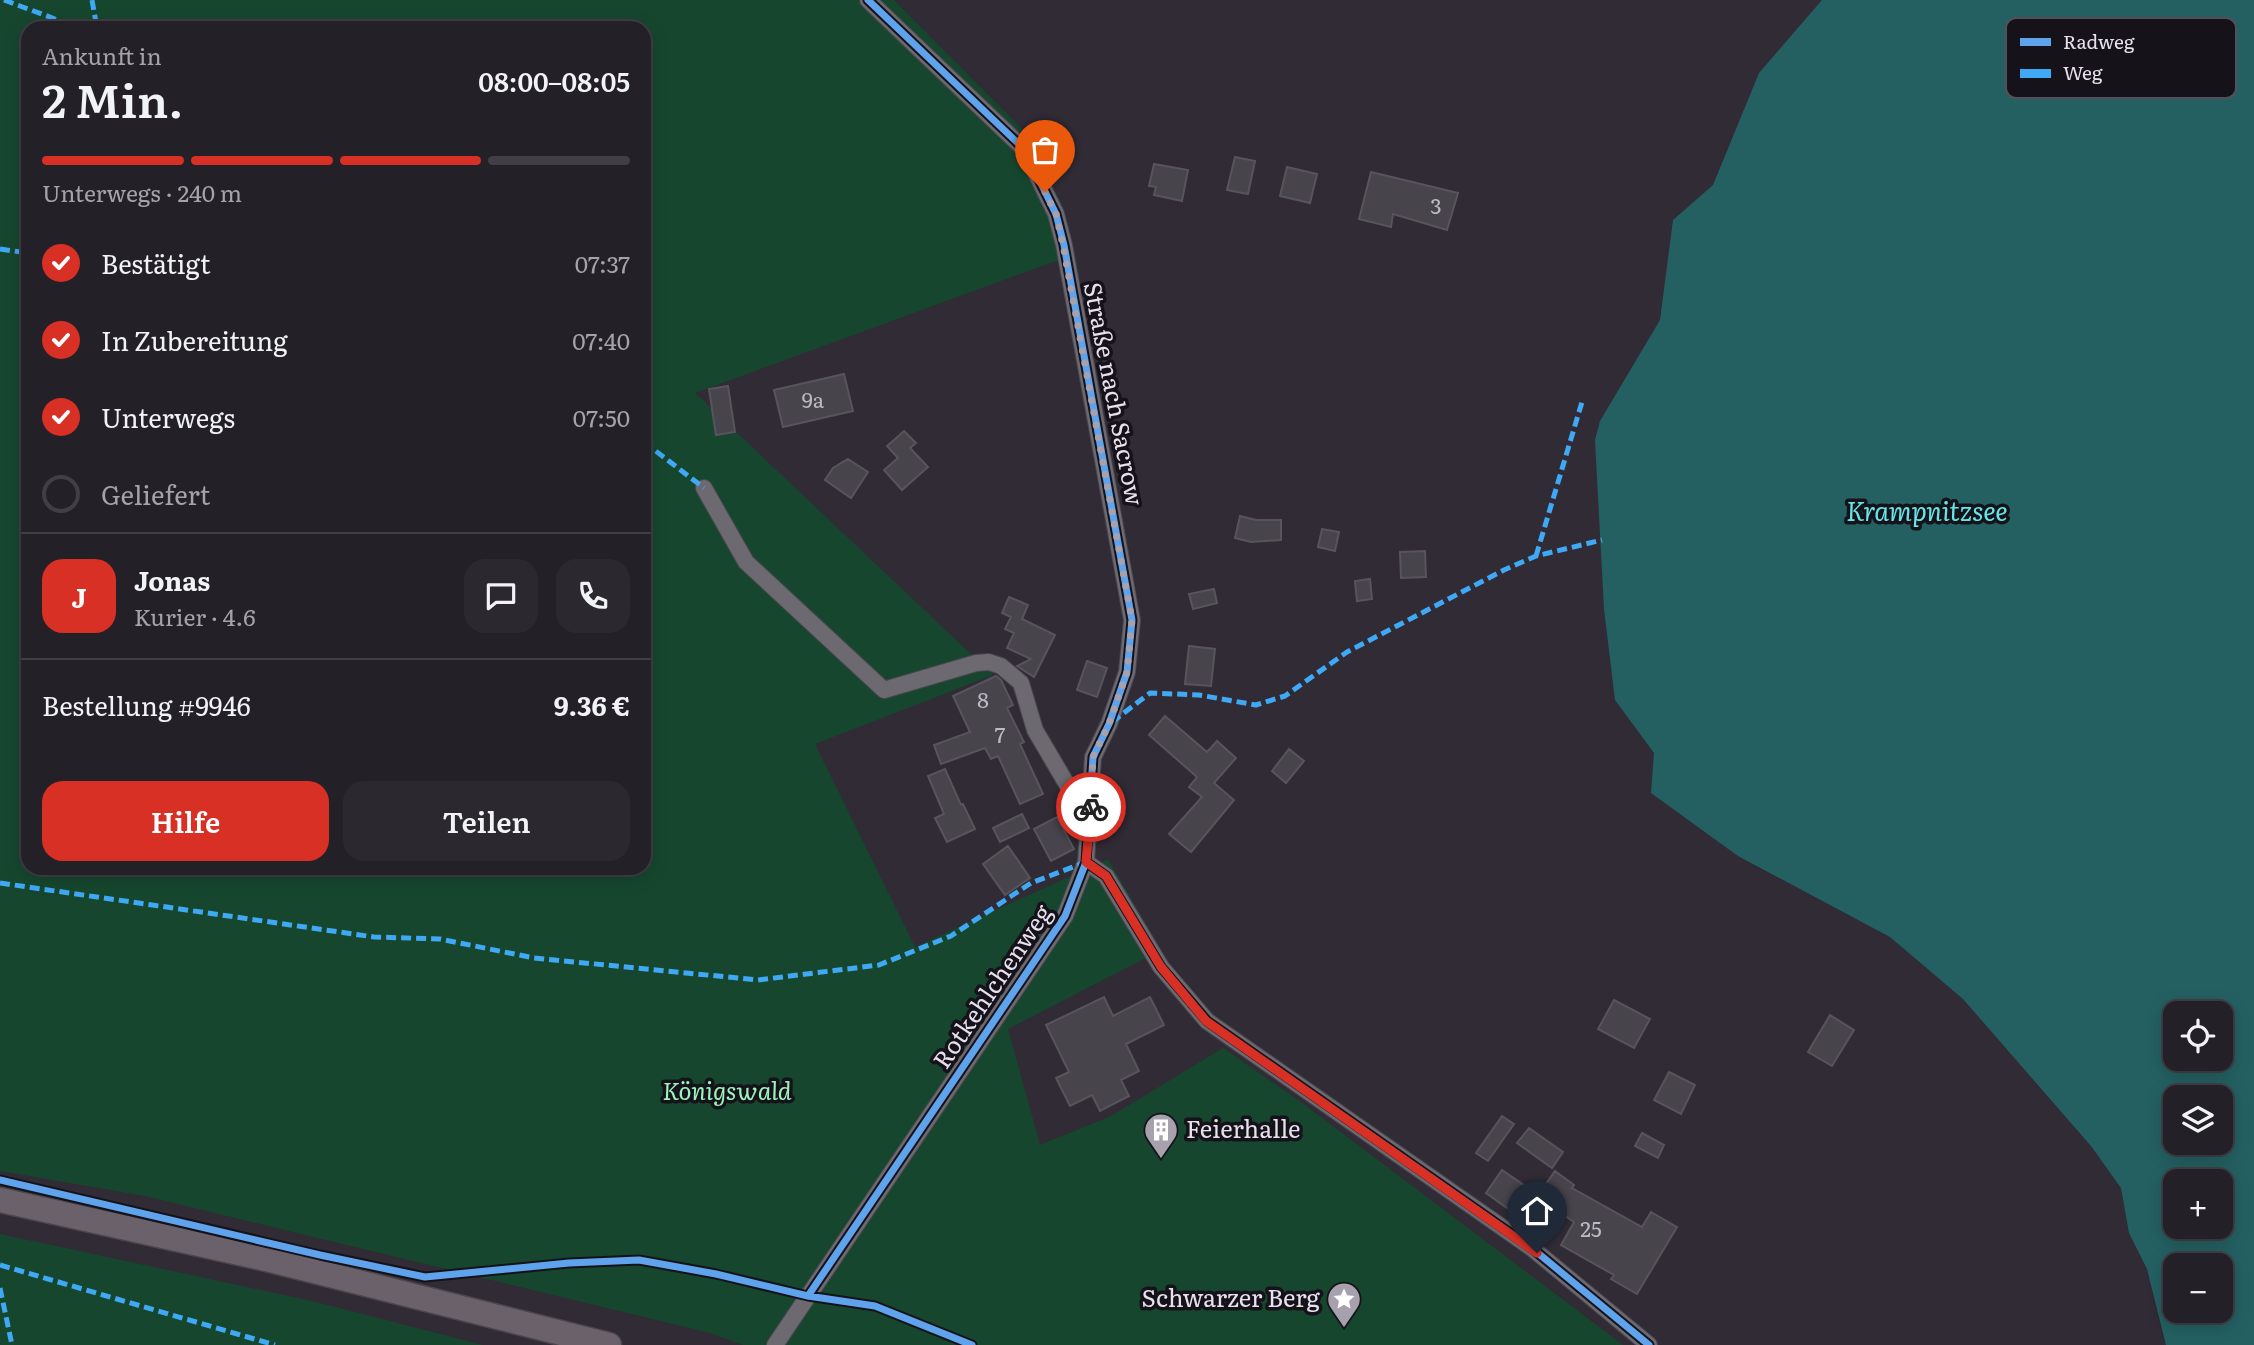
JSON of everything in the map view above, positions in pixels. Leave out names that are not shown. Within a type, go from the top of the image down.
[{"type":"main road","points":[[0,1200],[262,1258],[609,1345]]},
{"type":"street","name":"Straße nach Sacrow","points":[[869,0],[1024,149],[1056,214],[1132,620],[1127,672],[1109,724],[1093,757],[1086,862]]},
{"type":"street","points":[[704,488],[746,562],[884,690],[976,663],[989,662],[1001,666],[1021,682],[1035,730],[1090,824]]},
{"type":"street","points":[[1086,862],[1106,876],[1161,967],[1206,1021],[1533,1250],[1649,1345]]},
{"type":"street","name":"Rotkehlchenweg","points":[[775,1345],[1065,916],[1086,862]]},
{"type":"green space","name":"Königswald","points":[[0,0],[894,0],[1031,138],[1075,254],[695,393],[993,675],[815,744],[915,947],[1108,859],[1161,950],[1008,1029],[1040,1145],[1111,1116],[1223,1048],[1301,1102],[1623,1345],[743,1345],[710,1333],[145,1196],[0,1171]]},
{"type":"green space","points":[[0,1234],[312,1301],[483,1345],[0,1345]]},
{"type":"water","name":"Krampnitzsee","points":[[1822,0],[2254,0],[2254,1345],[2166,1345],[2147,1269],[2129,1233],[2121,1188],[2091,1146],[1963,999],[1890,937],[1738,856],[1651,793],[1654,753],[1615,700],[1604,609],[1595,440],[1600,421],[1660,320],[1673,220],[1713,185],[1759,73]]},
{"type":"building","points":[[1235,157],[1255,161],[1248,194],[1227,190]]},
{"type":"building","points":[[1154,164],[1188,170],[1182,201],[1154,195],[1156,187],[1149,186]]},
{"type":"building","points":[[1287,167],[1317,174],[1310,203],[1280,196]]},
{"type":"building","points":[[1371,172],[1458,193],[1447,230],[1393,214],[1391,227],[1359,219]]},
{"type":"building","points":[[844,374],[853,411],[783,427],[774,390]]},
{"type":"building","points":[[728,386],[735,432],[716,435],[709,389]]},
{"type":"building","points":[[904,431],[916,443],[910,448],[928,467],[902,490],[884,470],[898,458],[887,446]]},
{"type":"building","points":[[848,459],[868,472],[851,498],[825,480],[833,468]]},
{"type":"building","points":[[1240,516],[1256,520],[1281,520],[1281,540],[1251,542],[1235,538]]},
{"type":"building","points":[[1322,529],[1339,532],[1335,551],[1318,547]]},
{"type":"building","points":[[1425,551],[1426,577],[1401,578],[1400,552]]},
{"type":"building","points":[[1370,579],[1372,599],[1357,601],[1355,581]]},
{"type":"building","points":[[1214,589],[1217,603],[1193,609],[1189,594]]},
{"type":"building","points":[[1009,597],[1028,605],[1022,619],[1055,635],[1034,677],[1017,666],[1031,659],[1007,648],[1014,633],[1005,629],[1011,617],[1002,613]]},
{"type":"building","points":[[1189,646],[1215,649],[1211,686],[1185,684]]},
{"type":"building","points":[[1087,661],[1107,668],[1097,697],[1077,690]]},
{"type":"building","points":[[996,676],[1001,680],[1013,705],[1007,708],[1024,742],[1020,744],[1043,794],[1020,804],[998,756],[991,759],[985,748],[941,764],[934,745],[970,732],[953,696]]},
{"type":"building","points":[[1165,716],[1207,752],[1217,741],[1236,758],[1214,783],[1234,800],[1191,852],[1169,834],[1202,797],[1189,787],[1197,777],[1149,735]]},
{"type":"building","points":[[1289,749],[1304,761],[1286,783],[1272,771]]},
{"type":"building","points":[[945,769],[975,829],[947,842],[935,818],[944,814],[928,776]]},
{"type":"building","points":[[1022,814],[1029,828],[1000,842],[993,828]]},
{"type":"building","points":[[1057,817],[1074,849],[1051,861],[1034,829]]},
{"type":"building","points":[[1008,846],[1030,878],[1005,895],[983,864]]},
{"type":"building","points":[[1104,997],[1113,1016],[1150,997],[1164,1025],[1126,1044],[1139,1071],[1121,1080],[1129,1096],[1100,1111],[1092,1095],[1070,1106],[1056,1078],[1069,1072],[1046,1025]]},
{"type":"building","points":[[1614,1000],[1650,1019],[1634,1048],[1598,1029]]},
{"type":"building","points":[[1830,1015],[1854,1030],[1832,1066],[1808,1052]]},
{"type":"building","points":[[1669,1072],[1695,1085],[1681,1114],[1654,1100]]},
{"type":"building","points":[[1502,1116],[1514,1124],[1488,1161],[1476,1153]]},
{"type":"building","points":[[1529,1128],[1563,1152],[1552,1168],[1517,1143]]},
{"type":"building","points":[[1642,1133],[1664,1145],[1658,1158],[1635,1146]]},
{"type":"building","points":[[1502,1170],[1531,1190],[1514,1213],[1486,1193]]},
{"type":"building","points":[[1555,1171],[1574,1185],[1572,1188],[1642,1227],[1651,1212],[1677,1227],[1637,1294],[1611,1279],[1614,1275],[1561,1245],[1574,1222],[1537,1197]]},
{"type":"marked path","points":[[4,0],[58,21]]},
{"type":"marked path","points":[[92,0],[96,21]]},
{"type":"marked path","points":[[0,249],[21,252]]},
{"type":"marked path","points":[[1536,556],[1582,402]]},
{"type":"marked path","points":[[651,447],[704,488]]},
{"type":"marked path","points":[[1112,722],[1150,693],[1199,695],[1256,705],[1285,696],[1347,652],[1504,570],[1536,556],[1602,540]]},
{"type":"marked path","points":[[0,883],[374,937],[440,939],[534,958],[758,980],[879,965],[951,936],[1031,883],[1086,862]]},
{"type":"marked path","points":[[0,1265],[275,1345]]},
{"type":"marked path","points":[[0,1288],[12,1345]]},
{"type":"cycle path","points":[[808,1296],[1065,916],[1086,862],[1093,757],[1109,724],[1127,672],[1132,620],[1064,245],[1056,214],[1024,149],[868,0]]},
{"type":"cycle path","points":[[1086,862],[1106,876],[1161,967],[1207,1021],[1533,1249],[1649,1345]]},
{"type":"cycle path","points":[[0,1180],[425,1277],[569,1263],[639,1260],[716,1274],[808,1296],[875,1306],[972,1345]]},
{"type":"way so far","points":[[1045,192],[1056,214],[1063,245],[1132,620],[1127,672],[1109,724],[1093,757],[1091,807]]},
{"type":"place","name":"Feierhalle","points":[[1161,1160]]},
{"type":"place","name":"Schwarzer Berg","points":[[1344,1329]]},
{"type":"route","points":[[1091,807],[1086,862],[1106,876],[1161,967],[1206,1021],[1537,1253]]}]
